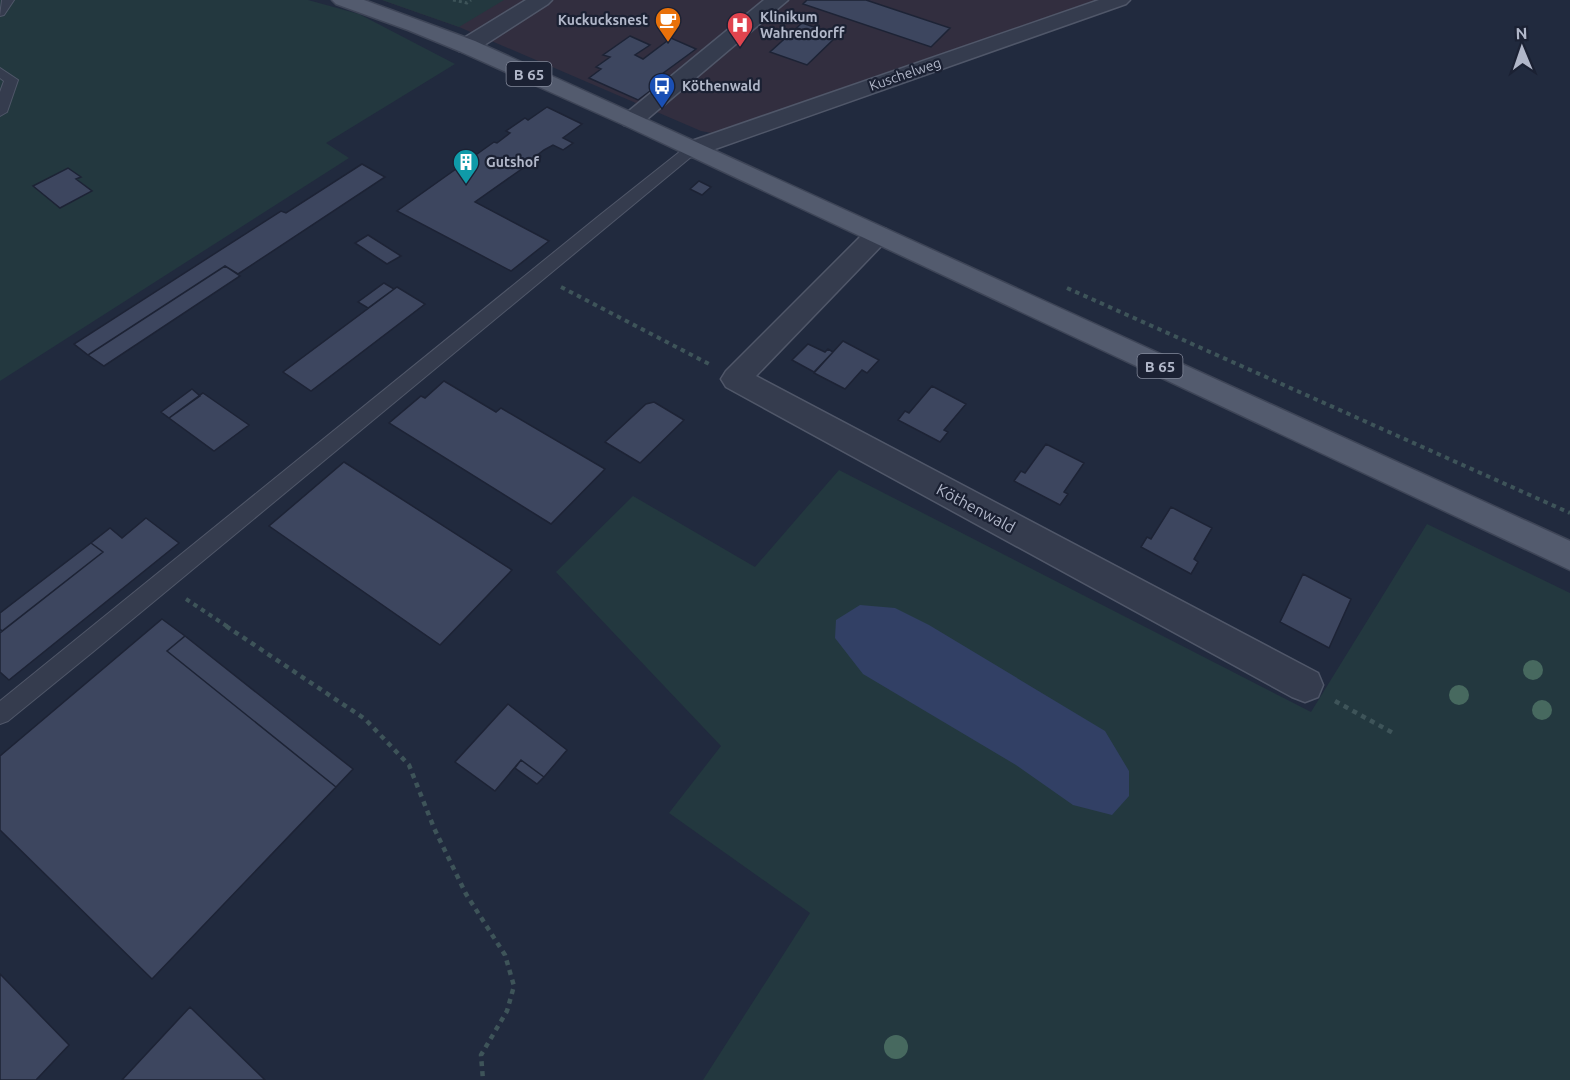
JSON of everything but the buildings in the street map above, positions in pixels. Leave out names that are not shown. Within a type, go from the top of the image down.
[{"type":"main road","name":"B 65","points":[[344,0],[406,21],[467,46],[632,120],[1570,556]]},
{"type":"street","points":[[467,46],[541,0]]},
{"type":"street","points":[[632,120],[777,0]]},
{"type":"street","name":"Kuschelweg","points":[[692,149],[1119,0]]},
{"type":"street","points":[[736,379],[877,235]]},
{"type":"street","name":"Köthenwald","points":[[736,379],[1305,685]]},
{"type":"lane","points":[[0,12],[8,0]]},
{"type":"lane","points":[[0,72],[11,80],[0,112]]},
{"type":"lane","points":[[0,714],[163,583],[535,274],[692,149]]},
{"type":"path","points":[[453,0],[467,3],[471,0]]},
{"type":"path","points":[[535,274],[736,379]]},
{"type":"path","points":[[1061,286],[1570,513]]},
{"type":"path","points":[[163,583],[365,719],[409,765],[434,828],[466,894],[505,955],[514,986],[507,1011],[481,1055],[483,1080]]},
{"type":"path","points":[[1305,685],[1393,733]]},
{"type":"shaded area","points":[[0,0],[308,0],[359,14],[455,64],[326,143],[349,158],[0,381]]},
{"type":"shaded area","name":"Klinikum Wahrendorff","points":[[382,0],[1111,0],[717,134],[701,131],[459,27]]},
{"type":"shaded area","points":[[382,0],[504,0],[459,27]]},
{"type":"shaded area","points":[[839,470],[1311,712],[1427,524],[1570,593],[1570,1080],[703,1080],[810,913],[669,813],[721,746],[556,572],[633,496],[755,567]]},
{"type":"water","points":[[860,605],[895,608],[929,625],[1105,731],[1129,771],[1129,796],[1112,815],[1073,805],[1016,765],[863,674],[835,638],[836,620]]},
{"type":"place","name":"Kuckucksnest","points":[[668,43]]},
{"type":"place","name":"Klinikum Wahrendorff","points":[[740,48]]},
{"type":"place","name":"Köthenwald","points":[[662,109]]},
{"type":"place","name":"Gutshof","points":[[466,185]]}]
